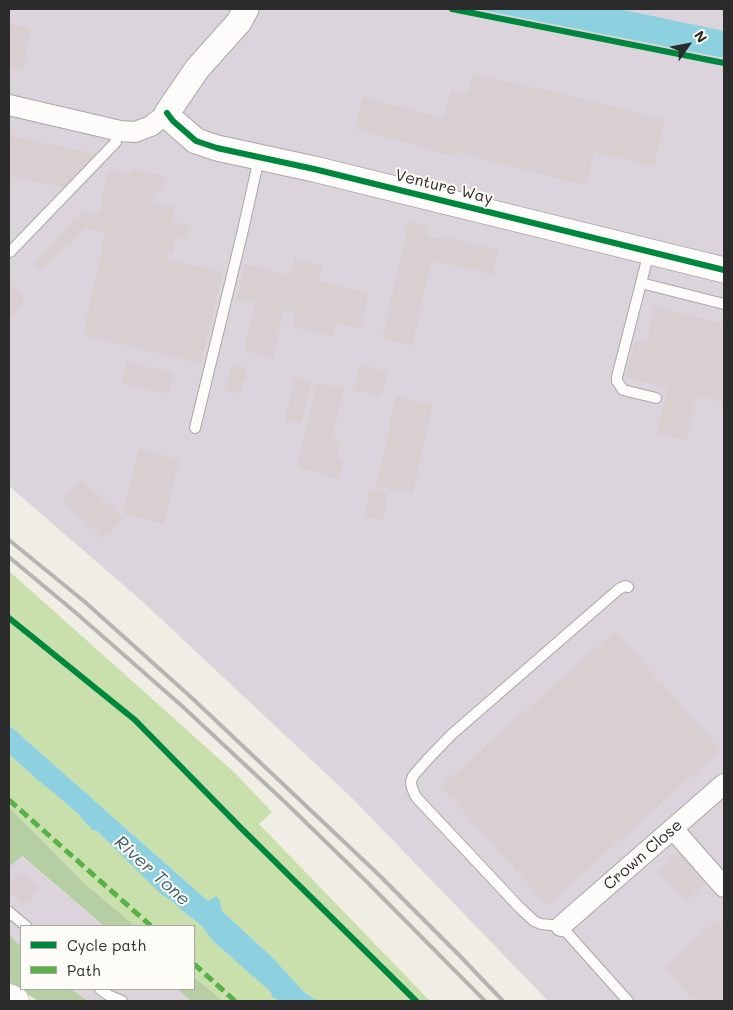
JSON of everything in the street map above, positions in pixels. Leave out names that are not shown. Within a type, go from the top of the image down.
[{"type":"main road","points":[[9,998],[15,1001]]},
{"type":"street","points":[[9,105],[115,130],[135,132],[151,126],[167,114],[197,69],[239,22],[246,9]]},
{"type":"street","name":"Venture Way","points":[[167,114],[196,141],[217,148],[314,169],[724,270]]},
{"type":"street","name":"Crown Close","points":[[561,926],[724,784]]},
{"type":"street","points":[[673,829],[724,887]]},
{"type":"lane","points":[[9,251],[116,142],[115,130]]},
{"type":"lane","points":[[195,428],[259,158]]},
{"type":"lane","points":[[649,252],[617,381],[624,390],[656,398]]},
{"type":"lane","points":[[641,283],[724,304]]},
{"type":"lane","points":[[628,587],[625,586],[619,589],[451,735],[413,776],[411,782],[416,797],[519,907],[534,921],[541,924],[561,926],[628,1001]]},
{"type":"lane","points":[[9,912],[25,925]]},
{"type":"lane","points":[[101,990],[122,1001]]},
{"type":"shaded area","points":[[9,9],[724,9],[724,1001],[548,1001],[353,799],[143,602],[9,486]]},
{"type":"shaded area","points":[[21,856],[103,925],[20,925],[20,946],[9,934],[9,867]]},
{"type":"shaded area","points":[[72,990],[178,990],[191,1001],[88,1001]]},
{"type":"green space","points":[[9,571],[235,773],[272,812],[259,824],[430,1001],[319,1001],[306,994],[272,957],[222,911],[220,900],[216,896],[208,901],[9,725]]},
{"type":"green space","points":[[9,754],[77,813],[92,830],[97,831],[162,894],[201,925],[213,941],[272,992],[272,997],[279,1001],[223,1001],[195,978],[195,925],[134,925],[84,883],[9,807]]},
{"type":"green space","points":[[9,807],[84,883],[134,925],[103,925],[22,856],[9,867]]},
{"type":"green space","points":[[9,934],[20,946],[20,989],[9,982]]},
{"type":"green space","points":[[195,978],[223,1001],[191,1001],[178,990],[195,990]]},
{"type":"green space","points":[[21,990],[72,990],[88,1001],[38,1001]]},
{"type":"water","points":[[477,9],[619,9],[724,31],[724,58]]},
{"type":"water","name":"River Tone","points":[[9,725],[208,901],[216,896],[220,900],[222,911],[272,957],[306,994],[319,1001],[279,1001],[272,997],[271,992],[213,941],[201,925],[162,895],[97,831],[92,830],[77,813],[9,754]]},
{"type":"building","points":[[9,24],[31,28],[23,70],[9,67]]},
{"type":"building","points":[[473,74],[559,93],[665,120],[654,167],[594,152],[586,186],[456,152],[455,157],[355,129],[363,97],[444,118],[451,90],[467,94]]},
{"type":"building","points":[[9,127],[12,128],[10,136],[97,154],[67,188],[9,176]]},
{"type":"building","points":[[132,169],[161,175],[161,177],[166,178],[163,191],[157,190],[154,202],[175,207],[172,221],[190,226],[187,239],[177,236],[172,254],[168,253],[166,259],[223,272],[201,364],[83,335],[105,233],[85,228],[67,247],[65,245],[41,271],[34,264],[83,210],[99,214],[108,170],[131,175]]},
{"type":"building","points":[[407,221],[428,226],[426,235],[444,240],[445,237],[498,250],[493,275],[432,260],[412,346],[382,338],[407,231],[404,230]]},
{"type":"building","points":[[295,259],[323,266],[319,281],[369,293],[360,328],[336,323],[333,337],[292,327],[295,313],[284,310],[273,358],[244,351],[255,303],[237,299],[245,264],[291,275]]},
{"type":"building","points":[[9,287],[26,300],[9,318]]},
{"type":"building","points":[[655,306],[724,324],[724,403],[697,396],[686,440],[656,433],[668,388],[625,377],[635,340],[646,343]]},
{"type":"building","points":[[127,362],[174,373],[169,394],[121,383]]},
{"type":"building","points":[[232,364],[247,368],[241,394],[225,390]]},
{"type":"building","points":[[361,364],[388,372],[381,397],[354,390]]},
{"type":"building","points":[[295,378],[311,382],[301,423],[285,419]]},
{"type":"building","points":[[317,382],[344,388],[332,440],[341,442],[337,458],[343,459],[339,480],[297,467]]},
{"type":"building","points":[[396,396],[433,404],[413,494],[376,486]]},
{"type":"building","points":[[139,449],[179,459],[164,524],[123,514]]},
{"type":"building","points":[[81,479],[123,518],[104,539],[62,500]]},
{"type":"building","points":[[370,490],[388,493],[383,520],[364,517]]},
{"type":"building","points":[[615,631],[721,750],[547,905],[441,786]]},
{"type":"building","points":[[681,851],[708,881],[686,901],[659,872]]},
{"type":"building","points":[[21,872],[40,889],[25,906],[9,891],[9,886]]},
{"type":"building","points":[[717,920],[724,928],[724,1001],[694,1001],[665,967]]},
{"type":"railway","points":[[9,540],[85,602],[192,698],[377,873],[503,1001]]},
{"type":"railway","points":[[9,557],[182,706],[287,804],[485,1001]]},
{"type":"marked path","points":[[9,800],[150,925]]},
{"type":"marked path","points":[[195,965],[235,1001]]},
{"type":"cycle path","points":[[452,9],[724,63]]},
{"type":"cycle path","points":[[167,113],[173,121],[196,141],[217,148],[314,169],[724,270]]},
{"type":"cycle path","points":[[9,618],[135,720],[416,1001]]}]
